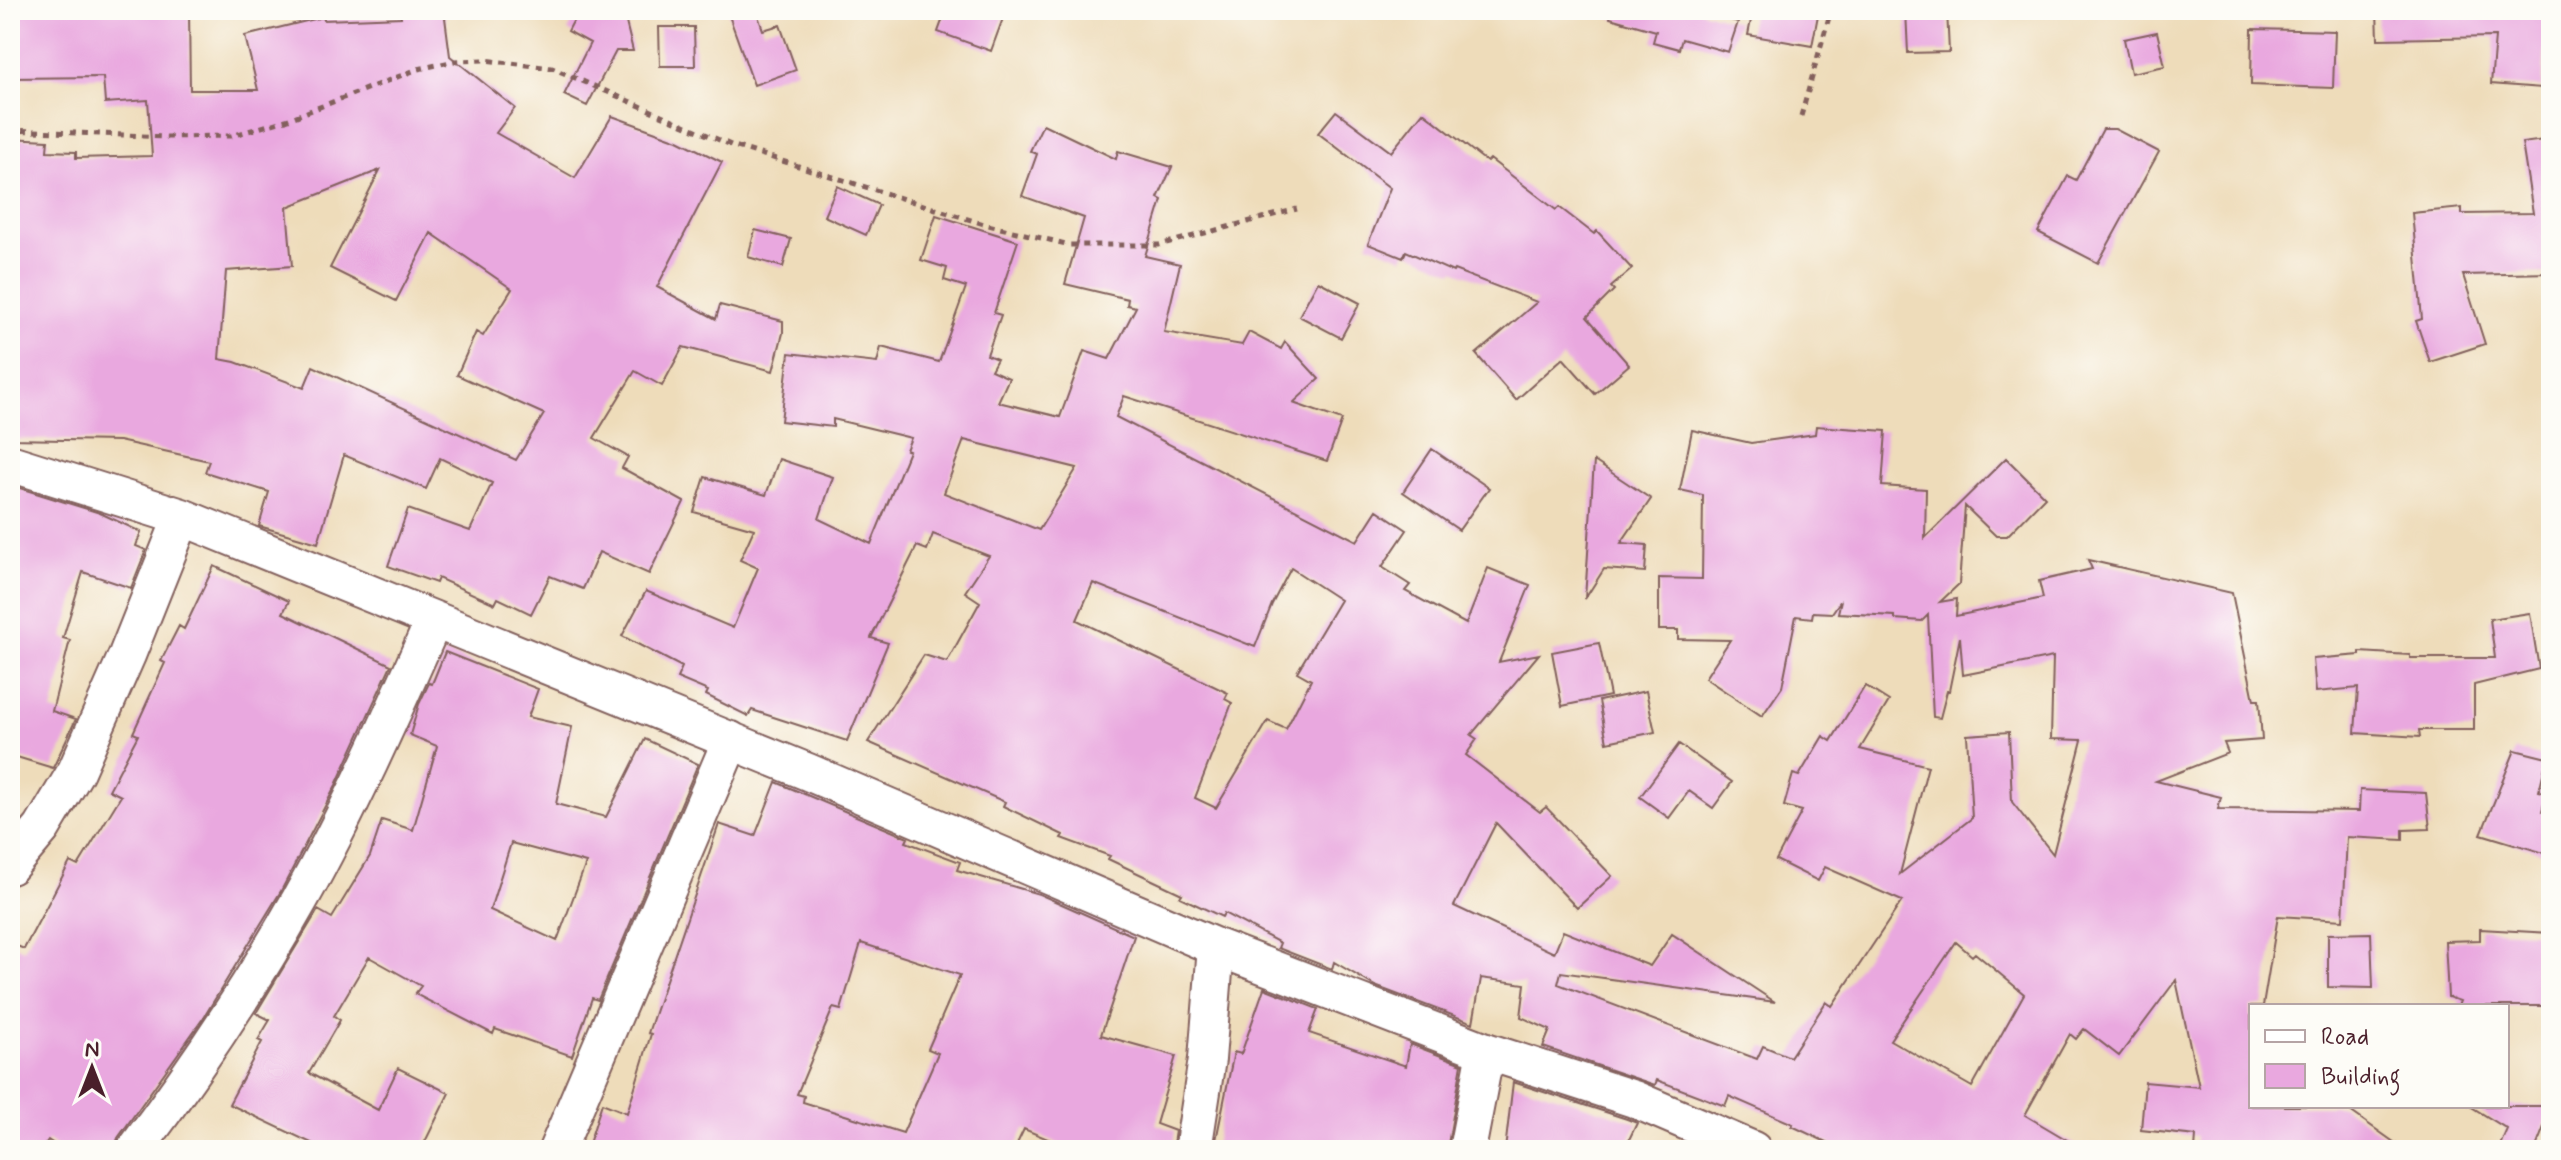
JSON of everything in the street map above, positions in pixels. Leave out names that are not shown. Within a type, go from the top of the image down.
[{"type":"street","points":[[10,463],[182,517],[731,740],[1216,947],[1486,1051],[1634,1099],[1753,1150]]},
{"type":"street","points":[[10,866],[42,828],[76,771],[182,517]]},
{"type":"street","points":[[135,1150],[193,1073],[252,983],[301,899],[369,766],[434,620]]},
{"type":"street","points":[[557,1150],[731,740]]},
{"type":"street","points":[[1193,1150],[1207,1059],[1216,947]]},
{"type":"street","points":[[1467,1150],[1486,1051]]},
{"type":"path","points":[[1801,116],[1831,10]]},
{"type":"path","points":[[10,130],[167,137],[231,136],[286,120],[418,69],[455,61],[485,60],[552,68],[731,145],[984,224],[1070,245],[1159,245],[1297,209]]},
{"type":"building","points":[[10,10],[189,10],[190,90],[258,90],[245,36],[323,17],[324,20],[401,17],[400,10],[444,10],[450,56],[515,108],[496,133],[575,178],[612,116],[678,140],[722,162],[657,287],[716,319],[720,305],[783,321],[773,371],[683,347],[662,386],[635,371],[594,438],[628,457],[622,468],[684,502],[649,574],[599,552],[583,589],[550,576],[531,614],[498,598],[495,604],[438,578],[436,583],[388,566],[408,509],[470,531],[492,483],[440,458],[426,489],[344,455],[318,543],[259,526],[269,492],[205,472],[209,461],[119,441],[10,439],[10,138],[48,140],[47,151],[76,152],[76,158],[152,156],[148,100],[105,103],[103,77],[10,78]],"holes":[[[380,170],[330,268],[396,301],[431,233],[512,289],[483,336],[476,332],[457,375],[544,414],[516,460],[313,366],[304,388],[219,359],[226,271],[292,266],[287,207]]]},
{"type":"building","points":[[579,10],[596,14],[623,10],[633,51],[616,51],[587,106],[564,95],[590,43],[568,31]]},
{"type":"building","points":[[727,10],[756,10],[763,30],[780,25],[796,70],[754,85]]},
{"type":"building","points":[[946,10],[1006,10],[991,51],[938,32]]},
{"type":"building","points":[[1611,10],[1698,10],[1738,22],[1728,52],[1682,39],[1679,49],[1653,42],[1656,31],[1610,18]]},
{"type":"building","points":[[1753,10],[1789,10],[1818,15],[1812,46],[1748,35]]},
{"type":"building","points":[[1906,10],[1947,10],[1949,52],[1908,53]]},
{"type":"building","points":[[2377,10],[2551,10],[2551,36],[2546,36],[2542,88],[2491,84],[2495,37],[2378,39]]},
{"type":"building","points":[[659,27],[694,27],[695,66],[660,66]]},
{"type":"building","points":[[2252,29],[2335,31],[2333,88],[2251,85]]},
{"type":"building","points":[[2157,32],[2165,66],[2131,73],[2124,39]]},
{"type":"building","points":[[1336,111],[1391,152],[1423,112],[1556,210],[1559,207],[1594,234],[1597,231],[1632,269],[1611,287],[1614,290],[1587,317],[1629,365],[1595,394],[1563,358],[1516,400],[1476,354],[1537,302],[1453,272],[1406,251],[1403,258],[1368,244],[1390,188],[1318,133]]},
{"type":"building","points":[[1043,124],[1116,159],[1118,151],[1172,167],[1158,198],[1162,200],[1145,256],[1180,264],[1164,332],[1242,345],[1249,332],[1281,349],[1285,342],[1319,379],[1293,403],[1342,420],[1327,461],[1124,396],[1116,417],[1357,541],[1377,510],[1407,530],[1382,567],[1410,585],[1405,591],[1466,624],[1488,568],[1530,585],[1499,662],[1539,654],[1471,735],[1477,739],[1466,755],[1540,812],[1546,807],[1612,876],[1577,908],[1496,823],[1454,906],[1554,953],[1563,931],[1650,966],[1672,934],[1775,1002],[1561,972],[1558,984],[1757,1059],[1763,1046],[1790,1057],[1826,1002],[1832,1006],[1902,901],[1825,867],[1818,881],[1776,860],[1802,811],[1784,806],[1793,774],[1799,776],[1823,736],[1831,741],[1865,686],[1889,701],[1860,749],[1928,766],[1900,874],[1972,818],[1967,735],[2009,732],[2012,802],[2053,854],[2082,740],[2051,739],[2053,657],[1963,675],[1960,637],[1940,718],[1933,717],[1928,615],[1922,621],[1895,619],[1895,616],[1838,613],[1841,600],[1832,613],[1813,612],[1812,618],[1796,616],[1782,687],[1762,716],[1705,678],[1730,640],[1678,639],[1678,630],[1659,630],[1659,578],[1702,579],[1703,495],[1680,490],[1692,430],[1751,443],[1815,434],[1816,426],[1886,431],[1882,486],[1926,489],[1925,538],[2006,458],[2045,497],[2007,536],[1996,536],[1965,506],[1959,584],[1940,602],[1957,599],[1956,616],[2043,598],[2039,581],[2092,569],[2088,560],[2232,593],[2254,700],[2259,700],[2262,740],[2224,743],[2228,753],[2156,781],[2221,797],[2218,809],[2359,811],[2360,790],[2426,793],[2430,829],[2403,830],[2403,840],[2347,837],[2343,920],[2278,916],[2263,1004],[2249,1004],[2249,1108],[2346,1108],[2405,1150],[2195,1150],[2196,1136],[2141,1130],[2145,1082],[2199,1087],[2176,980],[2119,1056],[2084,1029],[2076,1039],[2070,1034],[2025,1115],[2084,1150],[1843,1150],[1729,1096],[1725,1106],[1657,1080],[1655,1085],[1543,1047],[1550,1030],[1521,1017],[1525,984],[1481,978],[1473,1023],[1375,986],[1334,962],[1332,969],[1278,948],[1280,943],[1224,913],[1222,917],[1108,859],[1110,856],[1061,838],[1063,835],[1003,806],[1005,802],[868,742],[924,655],[947,662],[980,602],[965,592],[989,556],[933,534],[927,550],[917,546],[871,638],[888,643],[847,741],[752,710],[748,716],[706,695],[708,691],[677,678],[682,667],[622,636],[646,591],[733,628],[758,568],[740,560],[754,529],[694,512],[705,477],[766,495],[779,459],[833,477],[819,519],[871,544],[909,451],[906,450],[911,438],[833,419],[833,427],[781,421],[789,353],[877,363],[881,347],[939,362],[966,287],[944,280],[947,268],[921,260],[936,215],[1018,241],[994,313],[1001,315],[987,355],[997,359],[991,370],[1009,378],[998,402],[1060,417],[1084,351],[1109,359],[1136,307],[1127,305],[1128,299],[1065,284],[1084,218],[1022,196],[1037,154],[1030,151]],"holes":[[[964,440],[1077,468],[1039,530],[944,493]],[[1291,568],[1340,600],[1297,672],[1311,680],[1286,729],[1268,721],[1216,808],[1195,798],[1232,703],[1225,699],[1228,693],[1077,620],[1093,583],[1255,647]],[[1956,942],[1972,956],[1975,953],[2024,994],[1972,1087],[1890,1040]]]},
{"type":"building","points":[[2103,129],[2115,129],[2159,152],[2098,263],[2038,232],[2068,176],[2076,180]]},
{"type":"building","points":[[2551,139],[2551,273],[2463,275],[2485,344],[2430,362],[2416,321],[2422,319],[2412,213],[2462,208],[2462,214],[2533,213],[2522,143]]},
{"type":"building","points":[[837,186],[879,205],[866,235],[824,216]]},
{"type":"building","points":[[755,230],[791,239],[783,267],[748,257]]},
{"type":"building","points":[[1318,281],[1360,303],[1341,338],[1299,316]]},
{"type":"building","points":[[1432,449],[1489,488],[1459,530],[1403,492]]},
{"type":"building","points":[[1594,461],[1651,499],[1621,543],[1647,545],[1645,572],[1604,569],[1585,599]]},
{"type":"building","points":[[10,485],[100,513],[141,532],[136,546],[146,550],[131,588],[83,572],[63,638],[70,640],[52,711],[76,719],[53,768],[10,755]]},
{"type":"building","points":[[214,566],[289,601],[283,613],[391,665],[336,785],[281,891],[204,1017],[118,1138],[114,1150],[63,1150],[48,1140],[41,1150],[10,1150],[10,943],[24,949],[70,862],[78,866],[121,796],[109,790],[138,735],[133,733],[165,663],[161,661],[179,626],[184,629]]},
{"type":"building","points":[[2530,613],[2539,669],[2474,685],[2474,730],[2419,730],[2420,737],[2355,733],[2358,688],[2316,692],[2313,659],[2360,655],[2360,652],[2410,655],[2410,658],[2495,658],[2490,619]]},
{"type":"building","points":[[1599,643],[1610,696],[1562,706],[1552,652]]},
{"type":"building","points":[[445,652],[538,689],[528,717],[572,727],[556,804],[606,817],[645,739],[698,764],[598,1000],[592,998],[572,1056],[495,1029],[493,1034],[415,994],[421,986],[369,957],[334,1016],[340,1020],[309,1073],[378,1110],[398,1068],[449,1093],[421,1150],[326,1150],[229,1104],[262,1042],[258,1040],[270,1020],[256,1013],[318,910],[332,918],[370,856],[382,820],[413,830],[437,746],[410,735],[419,704],[429,683],[432,684]],"holes":[[[511,843],[586,863],[557,941],[490,910]]]},
{"type":"building","points":[[1646,691],[1655,732],[1607,742],[1599,701]]},
{"type":"building","points":[[1679,744],[1732,782],[1713,808],[1689,791],[1669,818],[1640,797]]},
{"type":"building","points":[[2515,750],[2547,758],[2539,791],[2547,793],[2542,811],[2551,813],[2551,855],[2481,834]]},
{"type":"building","points":[[776,782],[908,838],[906,842],[960,862],[957,870],[1039,894],[1134,936],[1101,1035],[1176,1056],[1156,1124],[1175,1131],[1172,1150],[1074,1150],[1024,1129],[1014,1150],[587,1150],[602,1103],[627,1113],[651,1034],[648,1033],[719,824],[755,836]],"holes":[[[861,943],[960,975],[928,1049],[938,1053],[903,1133],[803,1102],[804,1096],[797,1094],[833,1008],[841,1010]]]},
{"type":"building","points":[[2480,929],[2551,933],[2551,1006],[2459,1004],[2460,1001],[2448,997],[2445,941],[2480,940]]},
{"type":"building","points":[[2371,933],[2373,988],[2328,987],[2328,934]]},
{"type":"building","points":[[1264,988],[1318,1009],[1309,1033],[1406,1066],[1410,1044],[1462,1064],[1447,1150],[1214,1150],[1234,1052],[1241,1054]]},
{"type":"building","points":[[1513,1082],[1637,1123],[1624,1150],[1505,1150]]},
{"type":"building","points":[[2551,1106],[2535,1150],[2498,1150],[2507,1129],[2473,1108]]}]
